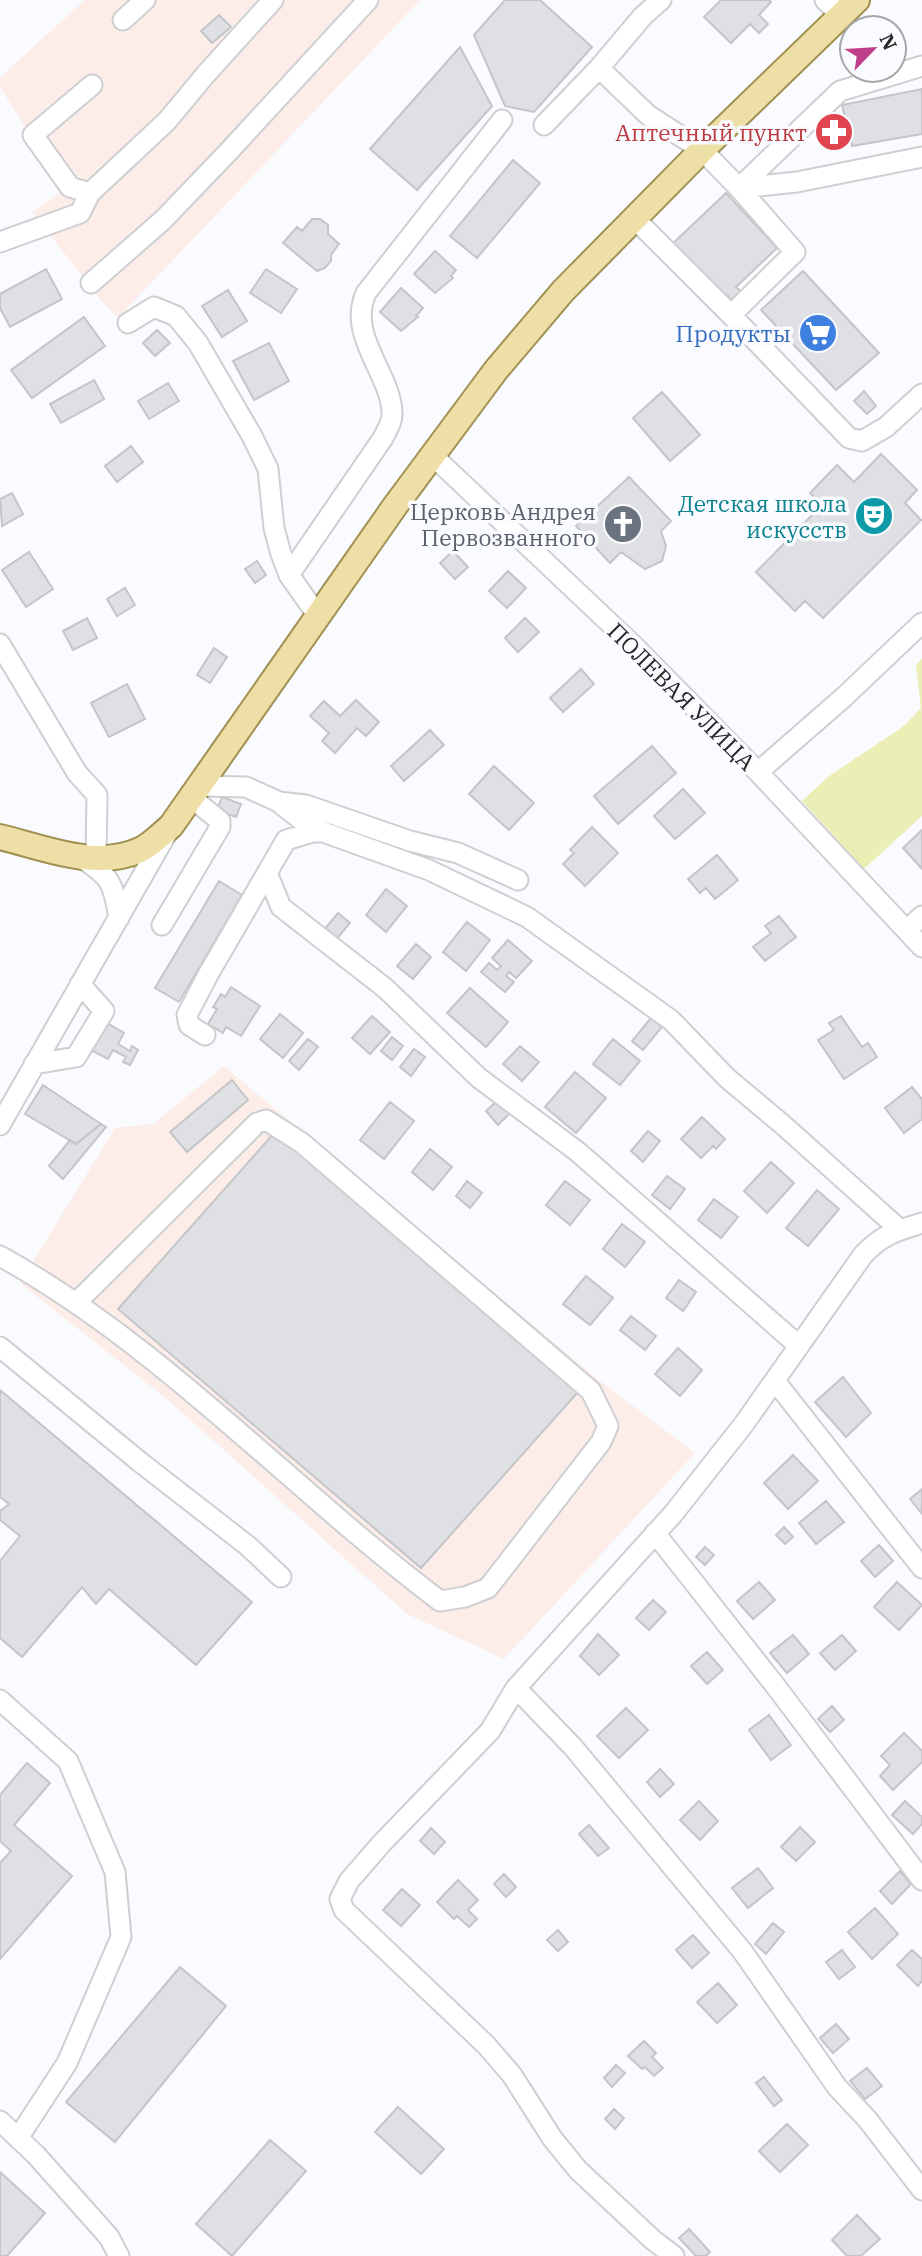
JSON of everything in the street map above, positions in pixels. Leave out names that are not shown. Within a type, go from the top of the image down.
[{"type":"main road","points":[[0,837],[88,857],[117,858],[143,849],[171,826],[200,794],[318,616],[496,370],[563,291],[841,5]]},
{"type":"street","points":[[123,20],[145,0]]},
{"type":"street","points":[[0,243],[80,213],[90,193],[167,121],[273,0]]},
{"type":"street","points":[[91,283],[163,220],[368,0]]},
{"type":"street","points":[[544,125],[661,0]]},
{"type":"street","points":[[739,188],[840,91],[922,66]]},
{"type":"street","points":[[599,68],[648,116],[702,150],[795,252],[732,315]]},
{"type":"street","points":[[90,193],[70,187],[33,135],[92,85]]},
{"type":"street","points":[[289,575],[383,438],[393,414],[360,322],[361,305],[366,293],[502,120]]},
{"type":"street","points":[[739,188],[797,181],[922,157]]},
{"type":"street","points":[[635,219],[732,315],[849,438],[862,441],[886,427],[922,394]]},
{"type":"street","points":[[128,323],[154,307],[176,316],[198,343],[268,468],[274,528],[289,575],[318,616]]},
{"type":"street","name":"ПОЛЕВАЯ УЛИЦА","points":[[432,455],[634,646],[758,772],[922,947]]},
{"type":"street","points":[[758,772],[844,697],[922,623]]},
{"type":"street","points":[[0,643],[76,773],[97,795],[88,857],[112,883],[119,918]]},
{"type":"street","points":[[162,925],[219,827],[220,821],[200,794],[246,788],[277,802],[304,822],[429,870],[527,917],[671,1020],[727,1079],[782,1124],[898,1228]]},
{"type":"street","points":[[277,802],[306,805],[410,841],[458,853],[519,880]]},
{"type":"street","points":[[0,1125],[171,826]]},
{"type":"street","points":[[205,1035],[189,1024],[187,1015],[286,840],[313,832],[326,832]]},
{"type":"street","points":[[267,873],[281,907],[385,988],[479,1077],[578,1152],[799,1346]]},
{"type":"street","points":[[907,930],[922,916]]},
{"type":"street","points":[[34,1064],[76,1057],[104,1011],[80,984]]},
{"type":"street","points":[[0,1256],[76,1303],[133,1343],[386,1560],[440,1601],[465,1597],[488,1588],[601,1442],[608,1426],[591,1391],[302,1143],[266,1120],[257,1123],[76,1303]]},
{"type":"street","points":[[674,2256],[578,2170],[552,2138],[512,2075],[486,2045],[344,1910],[340,1899],[349,1881],[490,1731],[516,1688],[673,1514],[744,1424],[863,1255],[877,1240],[898,1228],[922,1223]]},
{"type":"street","points":[[0,1347],[248,1546],[281,1577]]},
{"type":"street","points":[[775,1381],[922,1568]]},
{"type":"street","points":[[655,1533],[774,1684],[922,1880]]},
{"type":"street","points":[[516,1688],[573,1747],[743,1952],[837,2087],[867,2119],[922,2190]]},
{"type":"street","points":[[0,1700],[68,1761],[115,1872],[121,1937],[67,2063],[18,2138]]},
{"type":"street","points":[[0,2121],[109,2236],[118,2256]]},
{"type":"shaded area","points":[[85,0],[420,0],[118,318],[32,212],[64,190],[0,87],[0,77]]},
{"type":"shaded area","points":[[224,1066],[596,1378],[695,1453],[504,1659],[407,1614],[168,1400],[20,1283],[115,1128],[153,1124]]},
{"type":"green space","points":[[922,659],[922,816],[864,869],[802,801],[829,776],[904,726],[921,708],[916,665]]},
{"type":"building","points":[[505,0],[540,0],[592,47],[534,112],[505,106],[474,35]]},
{"type":"building","points":[[721,0],[769,0],[771,2],[759,15],[768,24],[759,33],[750,24],[731,43],[704,17]]},
{"type":"building","points":[[219,15],[231,27],[212,43],[201,31]]},
{"type":"building","points":[[460,47],[492,106],[417,190],[370,149]]},
{"type":"building","points":[[922,89],[922,134],[852,146],[842,105]]},
{"type":"building","points":[[513,160],[540,183],[477,258],[450,236]]},
{"type":"building","points":[[726,193],[777,248],[736,287],[746,296],[736,304],[728,296],[722,302],[667,249]]},
{"type":"building","points":[[312,219],[320,219],[328,225],[328,234],[339,244],[331,255],[331,261],[325,268],[317,271],[283,243],[297,227],[302,231]]},
{"type":"building","points":[[435,251],[456,270],[451,276],[453,278],[435,293],[414,274]]},
{"type":"building","points":[[46,269],[62,299],[10,327],[0,308],[0,294]]},
{"type":"building","points":[[266,269],[297,289],[281,313],[250,293]]},
{"type":"building","points":[[803,271],[879,353],[836,390],[761,310]]},
{"type":"building","points":[[401,288],[423,308],[416,316],[418,317],[401,331],[380,312]]},
{"type":"building","points":[[228,290],[247,321],[222,337],[202,306]]},
{"type":"building","points":[[84,317],[105,346],[32,398],[11,370]]},
{"type":"building","points":[[157,330],[170,343],[155,356],[143,343]]},
{"type":"building","points":[[269,343],[289,381],[254,400],[233,361]]},
{"type":"building","points":[[94,380],[104,399],[61,423],[50,404]]},
{"type":"building","points":[[168,383],[179,401],[149,419],[138,401]]},
{"type":"building","points":[[864,391],[876,406],[867,414],[854,401]]},
{"type":"building","points":[[662,392],[700,435],[670,461],[633,418]]},
{"type":"building","points":[[131,446],[143,462],[117,482],[105,466]]},
{"type":"building","points":[[881,454],[917,490],[905,503],[921,520],[823,618],[805,601],[795,611],[756,572],[822,505],[810,493],[837,465],[854,482]]},
{"type":"building","name":"Церковь Андрея Первозванного","points":[[629,477],[671,521],[661,531],[666,546],[662,561],[645,569],[621,552],[610,563],[576,526]]},
{"type":"building","points":[[12,493],[23,514],[2,526],[0,499]]},
{"type":"building","points":[[453,551],[468,567],[455,579],[440,563]]},
{"type":"building","points":[[29,552],[53,589],[26,607],[2,570]]},
{"type":"building","points":[[257,561],[266,575],[255,583],[245,569]]},
{"type":"building","points":[[508,571],[526,588],[507,608],[489,591]]},
{"type":"building","points":[[125,588],[135,605],[117,616],[107,599]]},
{"type":"building","points":[[87,618],[97,638],[73,650],[63,631]]},
{"type":"building","points":[[525,618],[539,632],[518,652],[505,638]]},
{"type":"building","points":[[214,648],[227,657],[210,683],[197,675]]},
{"type":"building","points":[[581,669],[594,684],[563,712],[550,698]]},
{"type":"building","points":[[127,684],[145,719],[109,737],[91,703]]},
{"type":"building","points":[[356,700],[379,722],[366,736],[357,728],[335,753],[322,741],[329,733],[310,716],[324,701],[340,716]]},
{"type":"building","points":[[430,730],[444,745],[404,781],[391,766]]},
{"type":"building","points":[[652,746],[676,773],[618,824],[594,796]]},
{"type":"building","points":[[494,766],[534,803],[509,830],[469,794]]},
{"type":"building","points":[[683,789],[705,813],[675,839],[654,816]]},
{"type":"building","points":[[222,797],[241,804],[236,817],[217,810]]},
{"type":"building","points":[[592,827],[618,853],[585,886],[563,864],[574,853],[570,850]]},
{"type":"building","points":[[922,830],[922,869],[903,848]]},
{"type":"building","points":[[717,855],[738,880],[715,899],[706,888],[700,893],[688,879]]},
{"type":"building","points":[[219,881],[242,895],[179,1002],[155,988]]},
{"type":"building","points":[[386,889],[407,906],[386,932],[366,915]]},
{"type":"building","points":[[338,913],[350,923],[336,940],[323,931]]},
{"type":"building","points":[[779,916],[796,937],[765,961],[753,947],[771,933],[765,926]]},
{"type":"building","points":[[467,922],[490,940],[466,971],[443,952]]},
{"type":"building","points":[[508,940],[532,961],[516,978],[509,972],[506,976],[514,982],[505,992],[481,972],[489,963],[497,970],[501,966],[492,958]]},
{"type":"building","points":[[416,944],[431,957],[413,979],[397,966]]},
{"type":"building","points":[[231,987],[260,1006],[241,1036],[226,1027],[223,1033],[208,1024],[217,1009],[213,1007],[221,994],[225,997]]},
{"type":"building","points":[[470,988],[508,1022],[486,1047],[447,1013]]},
{"type":"building","points":[[280,1014],[303,1033],[283,1058],[260,1039]]},
{"type":"building","points":[[372,1016],[390,1032],[370,1054],[352,1038]]},
{"type":"building","points":[[841,1016],[862,1047],[868,1043],[877,1057],[844,1079],[818,1040],[834,1030],[829,1023]]},
{"type":"building","points":[[651,1018],[662,1027],[643,1050],[632,1041]]},
{"type":"building","points":[[105,1022],[124,1033],[118,1044],[130,1051],[132,1046],[138,1050],[130,1065],[123,1062],[126,1057],[113,1050],[108,1059],[89,1049]]},
{"type":"building","points":[[392,1037],[403,1046],[392,1060],[381,1051]]},
{"type":"building","points":[[308,1039],[318,1047],[299,1070],[289,1061]]},
{"type":"building","points":[[613,1039],[640,1061],[620,1085],[593,1064]]},
{"type":"building","points":[[520,1046],[539,1062],[522,1081],[503,1064]]},
{"type":"building","points":[[414,1049],[425,1057],[411,1076],[400,1067]]},
{"type":"building","points":[[575,1072],[606,1098],[576,1133],[545,1107]]},
{"type":"building","points":[[232,1080],[248,1100],[187,1152],[170,1132]]},
{"type":"building","points":[[43,1085],[101,1124],[76,1144],[25,1114]]},
{"type":"building","points":[[912,1087],[922,1099],[922,1119],[904,1133],[885,1108]]},
{"type":"building","points":[[498,1100],[510,1113],[498,1125],[486,1111]]},
{"type":"building","points":[[390,1102],[414,1121],[384,1159],[360,1140]]},
{"type":"building","points":[[702,1117],[725,1139],[716,1149],[713,1146],[701,1158],[681,1139]]},
{"type":"building","points":[[101,1124],[106,1127],[63,1179],[49,1166],[70,1140],[76,1144]]},
{"type":"building","points":[[648,1131],[660,1141],[643,1162],[631,1151]]},
{"type":"building","points":[[275,1132],[578,1392],[421,1568],[118,1309]]},
{"type":"building","points":[[430,1149],[452,1167],[433,1190],[412,1172]]},
{"type":"building","points":[[771,1162],[794,1183],[767,1213],[744,1191]]},
{"type":"building","points":[[667,1176],[685,1189],[670,1209],[652,1195]]},
{"type":"building","points":[[467,1181],[482,1193],[470,1208],[456,1196]]},
{"type":"building","points":[[565,1181],[590,1200],[570,1225],[546,1205]]},
{"type":"building","points":[[817,1190],[839,1209],[808,1246],[786,1228]]},
{"type":"building","points":[[714,1199],[738,1217],[721,1238],[698,1220]]},
{"type":"building","points":[[622,1224],[645,1242],[625,1267],[603,1249]]},
{"type":"building","points":[[586,1276],[613,1298],[590,1325],[563,1304]]},
{"type":"building","points":[[679,1280],[696,1292],[683,1311],[666,1298]]},
{"type":"building","points":[[631,1316],[656,1336],[645,1350],[620,1330]]},
{"type":"building","points":[[678,1348],[702,1370],[680,1396],[655,1374]]},
{"type":"building","points":[[843,1377],[871,1413],[846,1437],[815,1402]]},
{"type":"building","points":[[0,1390],[252,1602],[196,1665],[109,1589],[96,1604],[82,1587],[22,1657],[0,1638],[0,1561],[20,1536],[0,1520],[0,1511],[9,1504],[0,1497]]},
{"type":"building","points":[[793,1455],[818,1481],[788,1509],[764,1483]]},
{"type":"building","points":[[922,1489],[922,1514],[910,1499]]},
{"type":"building","points":[[826,1501],[844,1522],[816,1544],[799,1523]]},
{"type":"building","points":[[784,1527],[793,1537],[785,1544],[776,1535]]},
{"type":"building","points":[[879,1545],[893,1561],[875,1577],[861,1561]]},
{"type":"building","points":[[705,1547],[714,1555],[705,1565],[696,1557]]},
{"type":"building","points":[[759,1582],[775,1600],[753,1619],[737,1601]]},
{"type":"building","points":[[897,1582],[922,1605],[899,1630],[874,1607]]},
{"type":"building","points":[[653,1600],[666,1612],[649,1630],[636,1618]]},
{"type":"building","points":[[598,1634],[619,1655],[599,1675],[580,1656]]},
{"type":"building","points":[[793,1635],[809,1654],[787,1673],[770,1653]]},
{"type":"building","points":[[842,1635],[856,1651],[835,1670],[820,1653]]},
{"type":"building","points":[[707,1652],[723,1670],[707,1684],[691,1666]]},
{"type":"building","points":[[832,1706],[844,1720],[830,1732],[818,1719]]},
{"type":"building","points":[[626,1708],[648,1730],[619,1758],[597,1736]]},
{"type":"building","points":[[769,1715],[791,1745],[771,1760],[749,1730]]},
{"type":"building","points":[[904,1733],[922,1751],[922,1762],[893,1790],[880,1776],[890,1765],[881,1756]]},
{"type":"building","points":[[27,1763],[50,1783],[14,1825],[72,1876],[0,1959],[0,1863],[11,1851],[0,1841],[0,1795]]},
{"type":"building","points":[[660,1769],[674,1784],[660,1797],[647,1782]]},
{"type":"building","points":[[699,1801],[718,1821],[700,1840],[680,1820]]},
{"type":"building","points":[[905,1801],[922,1817],[922,1824],[913,1834],[892,1815]]},
{"type":"building","points":[[589,1825],[609,1848],[598,1856],[579,1834]]},
{"type":"building","points":[[800,1827],[815,1842],[796,1861],[781,1847]]},
{"type":"building","points":[[431,1828],[445,1842],[434,1854],[420,1841]]},
{"type":"building","points":[[758,1868],[773,1888],[748,1908],[732,1888]]},
{"type":"building","points":[[900,1871],[911,1884],[892,1904],[880,1891]]},
{"type":"building","points":[[504,1874],[516,1887],[506,1897],[494,1884]]},
{"type":"building","points":[[458,1880],[478,1900],[468,1910],[477,1919],[469,1927],[457,1916],[454,1919],[437,1902]]},
{"type":"building","points":[[402,1889],[420,1905],[401,1926],[383,1910]]},
{"type":"building","points":[[875,1908],[898,1934],[872,1959],[848,1932]]},
{"type":"building","points":[[773,1923],[784,1932],[766,1954],[755,1944]]},
{"type":"building","points":[[558,1930],[568,1942],[558,1951],[547,1940]]},
{"type":"building","points":[[693,1935],[709,1953],[692,1968],[676,1950]]},
{"type":"building","points":[[842,1950],[855,1967],[839,1979],[826,1962]]},
{"type":"building","points":[[912,1950],[922,1959],[922,1981],[918,1986],[897,1965]]},
{"type":"building","points":[[180,1967],[226,2006],[115,2142],[66,2102]]},
{"type":"building","points":[[718,1983],[737,2005],[717,2023],[697,2002]]},
{"type":"building","points":[[836,2024],[849,2039],[833,2053],[820,2038]]},
{"type":"building","points":[[644,2041],[656,2053],[652,2057],[663,2068],[654,2076],[628,2056]]},
{"type":"building","points":[[616,2065],[625,2073],[612,2087],[604,2078]]},
{"type":"building","points":[[867,2068],[882,2086],[865,2099],[850,2081]]},
{"type":"building","points":[[764,2077],[782,2100],[774,2106],[756,2083]]},
{"type":"building","points":[[398,2107],[444,2149],[421,2174],[375,2132]]},
{"type":"building","points":[[614,2109],[624,2118],[615,2129],[605,2119]]},
{"type":"building","points":[[787,2124],[808,2145],[780,2172],[759,2151]]},
{"type":"building","points":[[270,2140],[306,2171],[232,2256],[196,2224]]},
{"type":"building","points":[[0,2172],[45,2213],[7,2256],[0,2256]]},
{"type":"building","points":[[857,2215],[880,2239],[861,2256],[847,2256],[832,2240]]},
{"type":"building","points":[[689,2229],[710,2252],[706,2256],[696,2256],[679,2238]]},
{"type":"place","name":"Аптечный пункт","points":[[834,132]]},
{"type":"place","name":"Продукты","points":[[818,333]]},
{"type":"place","name":"Детская школа искусств","points":[[874,516]]},
{"type":"place","name":"Церковь Андрея Первозванного","points":[[623,524]]}]
